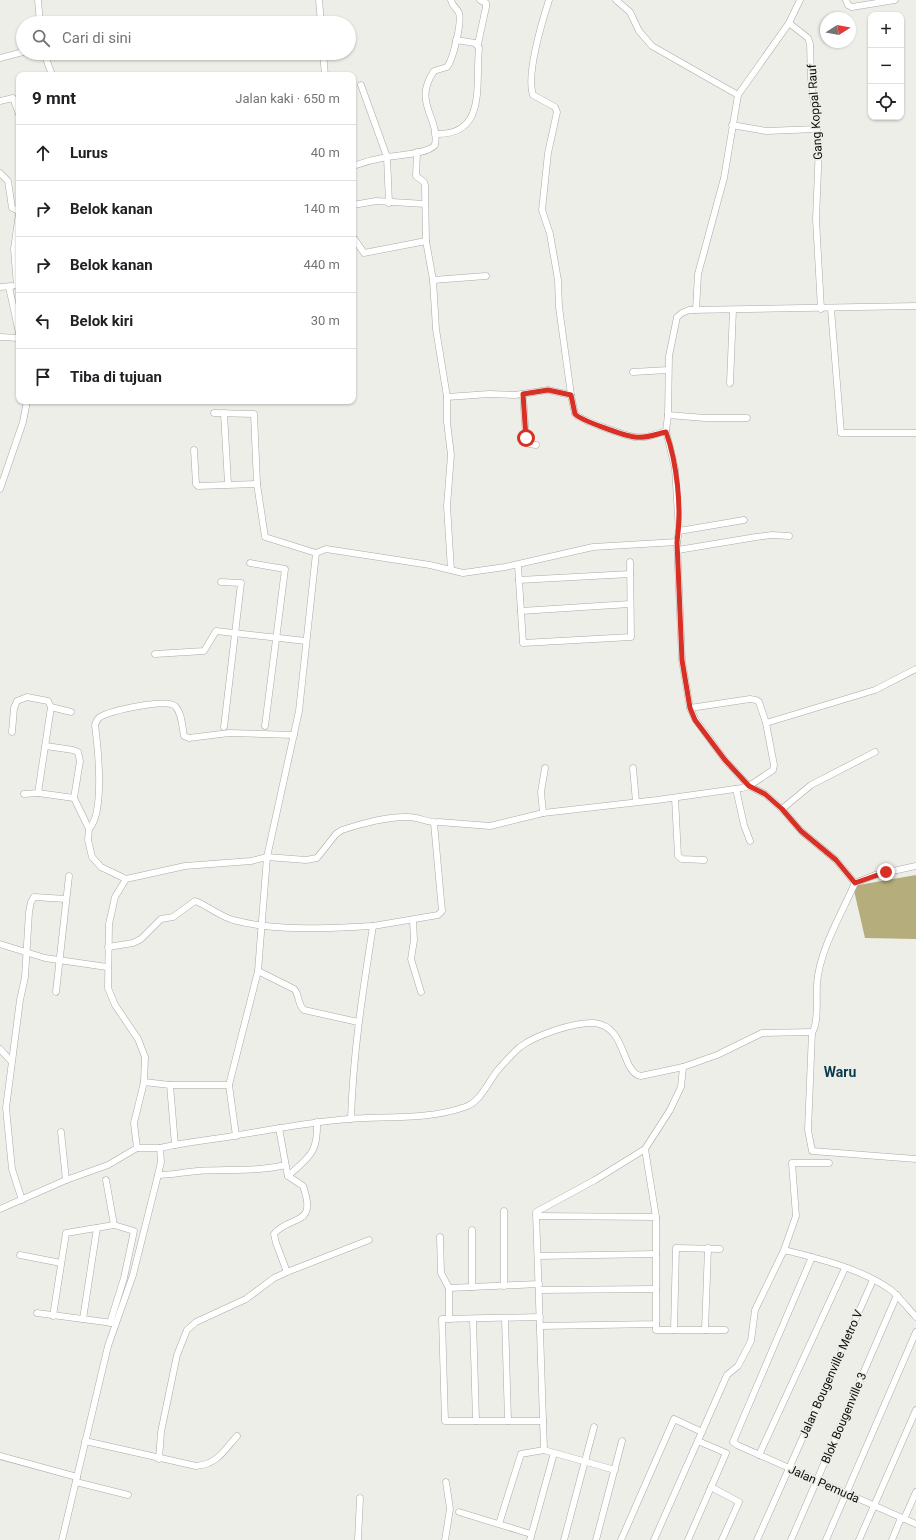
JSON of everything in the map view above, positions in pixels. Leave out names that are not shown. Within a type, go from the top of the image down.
[{"type":"street","points":[[38,0],[39,16]]},
{"type":"street","points":[[318,0],[320,16]]},
{"type":"street","points":[[356,165],[433,147],[436,140],[425,91],[426,85],[434,71],[448,66],[456,40],[459,16],[451,0]]},
{"type":"street","points":[[435,134],[446,135],[457,132],[468,123],[476,108],[478,44],[486,7],[486,3],[480,0]]},
{"type":"street","points":[[549,0],[534,63],[530,89],[533,95],[555,107],[557,112],[548,154],[542,210],[550,234],[558,280],[559,307],[575,414],[589,422],[635,437],[649,436],[666,432]]},
{"type":"street","points":[[616,0],[630,12],[640,31],[652,46],[738,95]]},
{"type":"street","points":[[696,310],[698,274],[718,202],[738,95],[789,23],[800,0]]},
{"type":"street","points":[[846,0],[848,5],[852,7],[895,0]]},
{"type":"street","name":"Gang Koppal Rauf","points":[[789,23],[808,38],[810,44],[811,78],[819,156],[816,219],[821,308]]},
{"type":"street","points":[[456,40],[478,44]]},
{"type":"street","points":[[0,58],[16,54]]},
{"type":"street","points":[[47,60],[51,72]]},
{"type":"street","points":[[324,60],[325,72]]},
{"type":"street","points":[[361,85],[387,157],[389,203]]},
{"type":"street","points":[[0,101],[16,98]]},
{"type":"street","points":[[732,125],[766,131],[817,129]]},
{"type":"street","points":[[417,152],[416,176],[424,183],[426,241],[433,280],[436,329],[447,397],[447,422],[451,455],[447,506],[451,570]]},
{"type":"street","points":[[0,174],[8,181],[12,208],[16,210]]},
{"type":"street","points":[[356,204],[376,201],[389,203],[425,204]]},
{"type":"street","points":[[16,235],[14,249],[16,267]]},
{"type":"street","points":[[356,241],[364,253],[426,241]]},
{"type":"street","points":[[433,280],[486,276]]},
{"type":"street","points":[[0,287],[16,285]]},
{"type":"street","points":[[9,287],[16,319]]},
{"type":"street","points":[[855,883],[836,860],[801,831],[782,809],[765,794],[749,786],[721,755],[695,720],[690,708],[682,660],[680,633],[677,542],[679,531],[675,468],[666,432],[668,415],[669,356],[677,317],[682,313],[696,310],[916,306]]},
{"type":"street","points":[[832,308],[841,433],[916,433]]},
{"type":"street","points":[[730,383],[733,310]]},
{"type":"street","points":[[0,337],[16,338]]},
{"type":"street","points":[[633,372],[668,370]]},
{"type":"street","points":[[447,397],[489,394],[523,394],[548,390],[571,395]]},
{"type":"street","points":[[523,394],[526,438],[529,444],[536,445]]},
{"type":"street","points":[[0,489],[23,422],[26,404]]},
{"type":"street","points":[[214,413],[254,414],[257,484],[265,537],[316,553],[326,549],[430,565],[463,574],[476,573],[593,548],[677,542]]},
{"type":"street","points":[[224,413],[228,484]]},
{"type":"street","points":[[668,415],[704,418],[747,418]]},
{"type":"street","points":[[194,450],[197,485],[257,484]]},
{"type":"street","points":[[679,531],[744,520]]},
{"type":"street","points":[[678,550],[756,537],[772,535],[789,536]]},
{"type":"street","points":[[236,1136],[230,1085],[258,971],[267,857],[299,711],[316,553]]},
{"type":"street","points":[[518,564],[523,643],[631,637],[630,562]]},
{"type":"street","points":[[250,563],[285,569],[265,726]]},
{"type":"street","points":[[519,580],[630,574]]},
{"type":"street","points":[[221,582],[241,583],[224,727]]},
{"type":"street","points":[[521,611],[630,604]]},
{"type":"street","points":[[154,654],[204,652],[216,631],[306,641]]},
{"type":"street","points":[[766,723],[875,690],[916,670]]},
{"type":"street","points":[[12,732],[14,708],[18,700],[27,697],[47,700],[51,707],[38,793]]},
{"type":"street","points":[[294,735],[229,733],[189,738],[184,736],[180,713],[170,704],[144,705],[104,715],[98,719],[95,725],[99,793],[95,819],[89,829],[88,840],[92,857],[101,867],[126,879],[185,866],[251,861],[267,857],[285,860],[313,860],[317,858],[336,834],[342,830],[393,818],[408,817],[434,823],[439,822],[490,826],[543,814],[736,789],[749,786],[775,768],[766,723],[759,702],[750,699],[690,708]]},
{"type":"street","points":[[51,707],[71,712]]},
{"type":"street","points":[[46,746],[78,752],[80,761],[74,798],[89,829]]},
{"type":"street","points":[[782,809],[811,785],[875,752]]},
{"type":"street","points":[[543,814],[541,792],[545,768]]},
{"type":"street","points":[[633,768],[636,802]]},
{"type":"street","points":[[736,789],[744,825],[750,841]]},
{"type":"street","points":[[24,794],[38,793],[74,798]]},
{"type":"street","points":[[675,798],[678,856],[682,859],[704,860]]},
{"type":"street","points":[[108,947],[133,943],[141,939],[161,919],[172,917],[195,902],[224,916],[261,925],[322,929],[373,926],[413,921],[438,915],[442,911],[434,823]]},
{"type":"street","points":[[916,866],[880,874],[855,883],[819,968],[816,1026],[812,1032],[808,1130],[812,1150],[916,1159]]},
{"type":"street","points":[[56,992],[69,876]]},
{"type":"street","points":[[126,879],[115,897],[110,924],[107,967],[108,988],[115,1005],[138,1039],[145,1058],[144,1082],[134,1123],[137,1148]]},
{"type":"street","points":[[22,1200],[12,1169],[7,1127],[6,1098],[25,977],[29,912],[32,900],[39,897],[66,899]]},
{"type":"street","points":[[413,921],[414,940],[411,959],[421,992]]},
{"type":"street","points":[[350,1119],[352,1080],[358,1022],[373,926]]},
{"type":"street","points":[[0,944],[26,953],[107,967]]},
{"type":"street","points":[[258,971],[294,989],[298,993],[300,1005],[304,1010],[358,1022]]},
{"type":"street","points":[[0,1209],[66,1180],[108,1165],[137,1148],[160,1148],[317,1122],[350,1119],[414,1117],[465,1108],[475,1101],[497,1071],[520,1047],[559,1029],[586,1024],[602,1025],[616,1035],[631,1069],[637,1076],[683,1067],[717,1056],[762,1034],[812,1032]]},
{"type":"street","points":[[0,1049],[11,1061]]},
{"type":"street","points":[[544,1450],[536,1212],[595,1180],[645,1149],[670,1110],[681,1086],[683,1067]]},
{"type":"street","points":[[144,1082],[170,1085],[230,1085]]},
{"type":"street","points":[[170,1085],[175,1145]]},
{"type":"street","points":[[288,1176],[309,1157],[314,1150],[318,1139],[317,1122]]},
{"type":"street","points":[[279,1128],[288,1176],[303,1186],[307,1210],[301,1219],[280,1228],[274,1234],[287,1272]]},
{"type":"street","points":[[61,1132],[66,1180]]},
{"type":"street","points":[[113,1324],[133,1275],[161,1162],[160,1148]]},
{"type":"street","points":[[645,1149],[656,1218],[656,1330],[725,1330]]},
{"type":"street","points":[[654,1540],[727,1375],[738,1366],[751,1341],[755,1310],[784,1250],[796,1216],[792,1163],[829,1164]]},
{"type":"street","points":[[158,1175],[176,1175],[198,1171],[256,1170],[285,1165]]},
{"type":"street","points":[[106,1180],[114,1225]]},
{"type":"street","points":[[504,1211],[504,1286]]},
{"type":"street","points":[[537,1216],[656,1218]]},
{"type":"street","points":[[53,1316],[66,1233],[114,1225],[134,1231],[62,1540]]},
{"type":"street","points":[[83,1320],[97,1228]]},
{"type":"street","points":[[472,1230],[472,1287]]},
{"type":"street","points":[[440,1237],[441,1273],[449,1288],[449,1319]]},
{"type":"street","points":[[159,1459],[161,1432],[177,1354],[187,1330],[196,1322],[246,1299],[274,1278],[369,1240]]},
{"type":"street","points":[[674,1330],[676,1248],[720,1249]]},
{"type":"street","points":[[705,1330],[708,1248]]},
{"type":"street","points":[[784,1250],[812,1257],[845,1268],[873,1280],[897,1295],[916,1317]]},
{"type":"street","points":[[538,1256],[656,1254]]},
{"type":"street","points":[[20,1255],[61,1263]]},
{"type":"street","name":"Jalan Pemuda","points":[[812,1257],[733,1442],[759,1455],[916,1524]]},
{"type":"street","points":[[759,1455],[845,1268]]},
{"type":"street","name":"Jalan Bougenville Metro V","points":[[757,1540],[873,1280]]},
{"type":"street","points":[[449,1288],[504,1286],[656,1289]]},
{"type":"street","name":"Blok Bougenville 3","points":[[791,1540],[897,1295]]},
{"type":"street","points":[[37,1313],[113,1324]]},
{"type":"street","points":[[540,1317],[442,1319],[445,1421],[543,1421]]},
{"type":"street","points":[[505,1318],[508,1421]]},
{"type":"street","points":[[473,1319],[476,1421]]},
{"type":"street","points":[[540,1326],[656,1324]]},
{"type":"street","points":[[826,1540],[916,1332]]},
{"type":"street","points":[[859,1540],[916,1410]]},
{"type":"street","points":[[621,1540],[674,1419],[702,1432]]},
{"type":"street","points":[[564,1540],[594,1426]]},
{"type":"street","points":[[85,1442],[196,1466],[207,1464],[216,1460],[237,1436]]},
{"type":"street","points":[[596,1540],[622,1440]]},
{"type":"street","points":[[688,1540],[726,1453],[698,1441]]},
{"type":"street","points":[[499,1524],[521,1454],[544,1450],[615,1470]]},
{"type":"street","points":[[459,1512],[499,1524],[530,1537],[554,1453]]},
{"type":"street","points":[[0,1456],[128,1495]]},
{"type":"street","points":[[445,1540],[450,1508],[446,1482]]},
{"type":"street","points":[[711,1487],[738,1502],[722,1540]]},
{"type":"street","points":[[892,1540],[916,1492]]},
{"type":"street","points":[[358,1540],[360,1498]]},
{"type":"shaded area","points":[[916,875],[916,939],[865,938],[853,886]]},
{"type":"district","name":"Waru","points":[[840,1072]]},
{"type":"route","points":[[526,438],[523,394],[548,390],[571,395],[575,414],[579,418],[589,422],[635,437],[649,436],[666,432],[675,468],[679,531],[677,542],[680,633],[686,689],[692,714],[725,760],[749,786],[765,794],[782,809],[801,831],[836,860],[855,883],[864,878],[886,872]]}]
